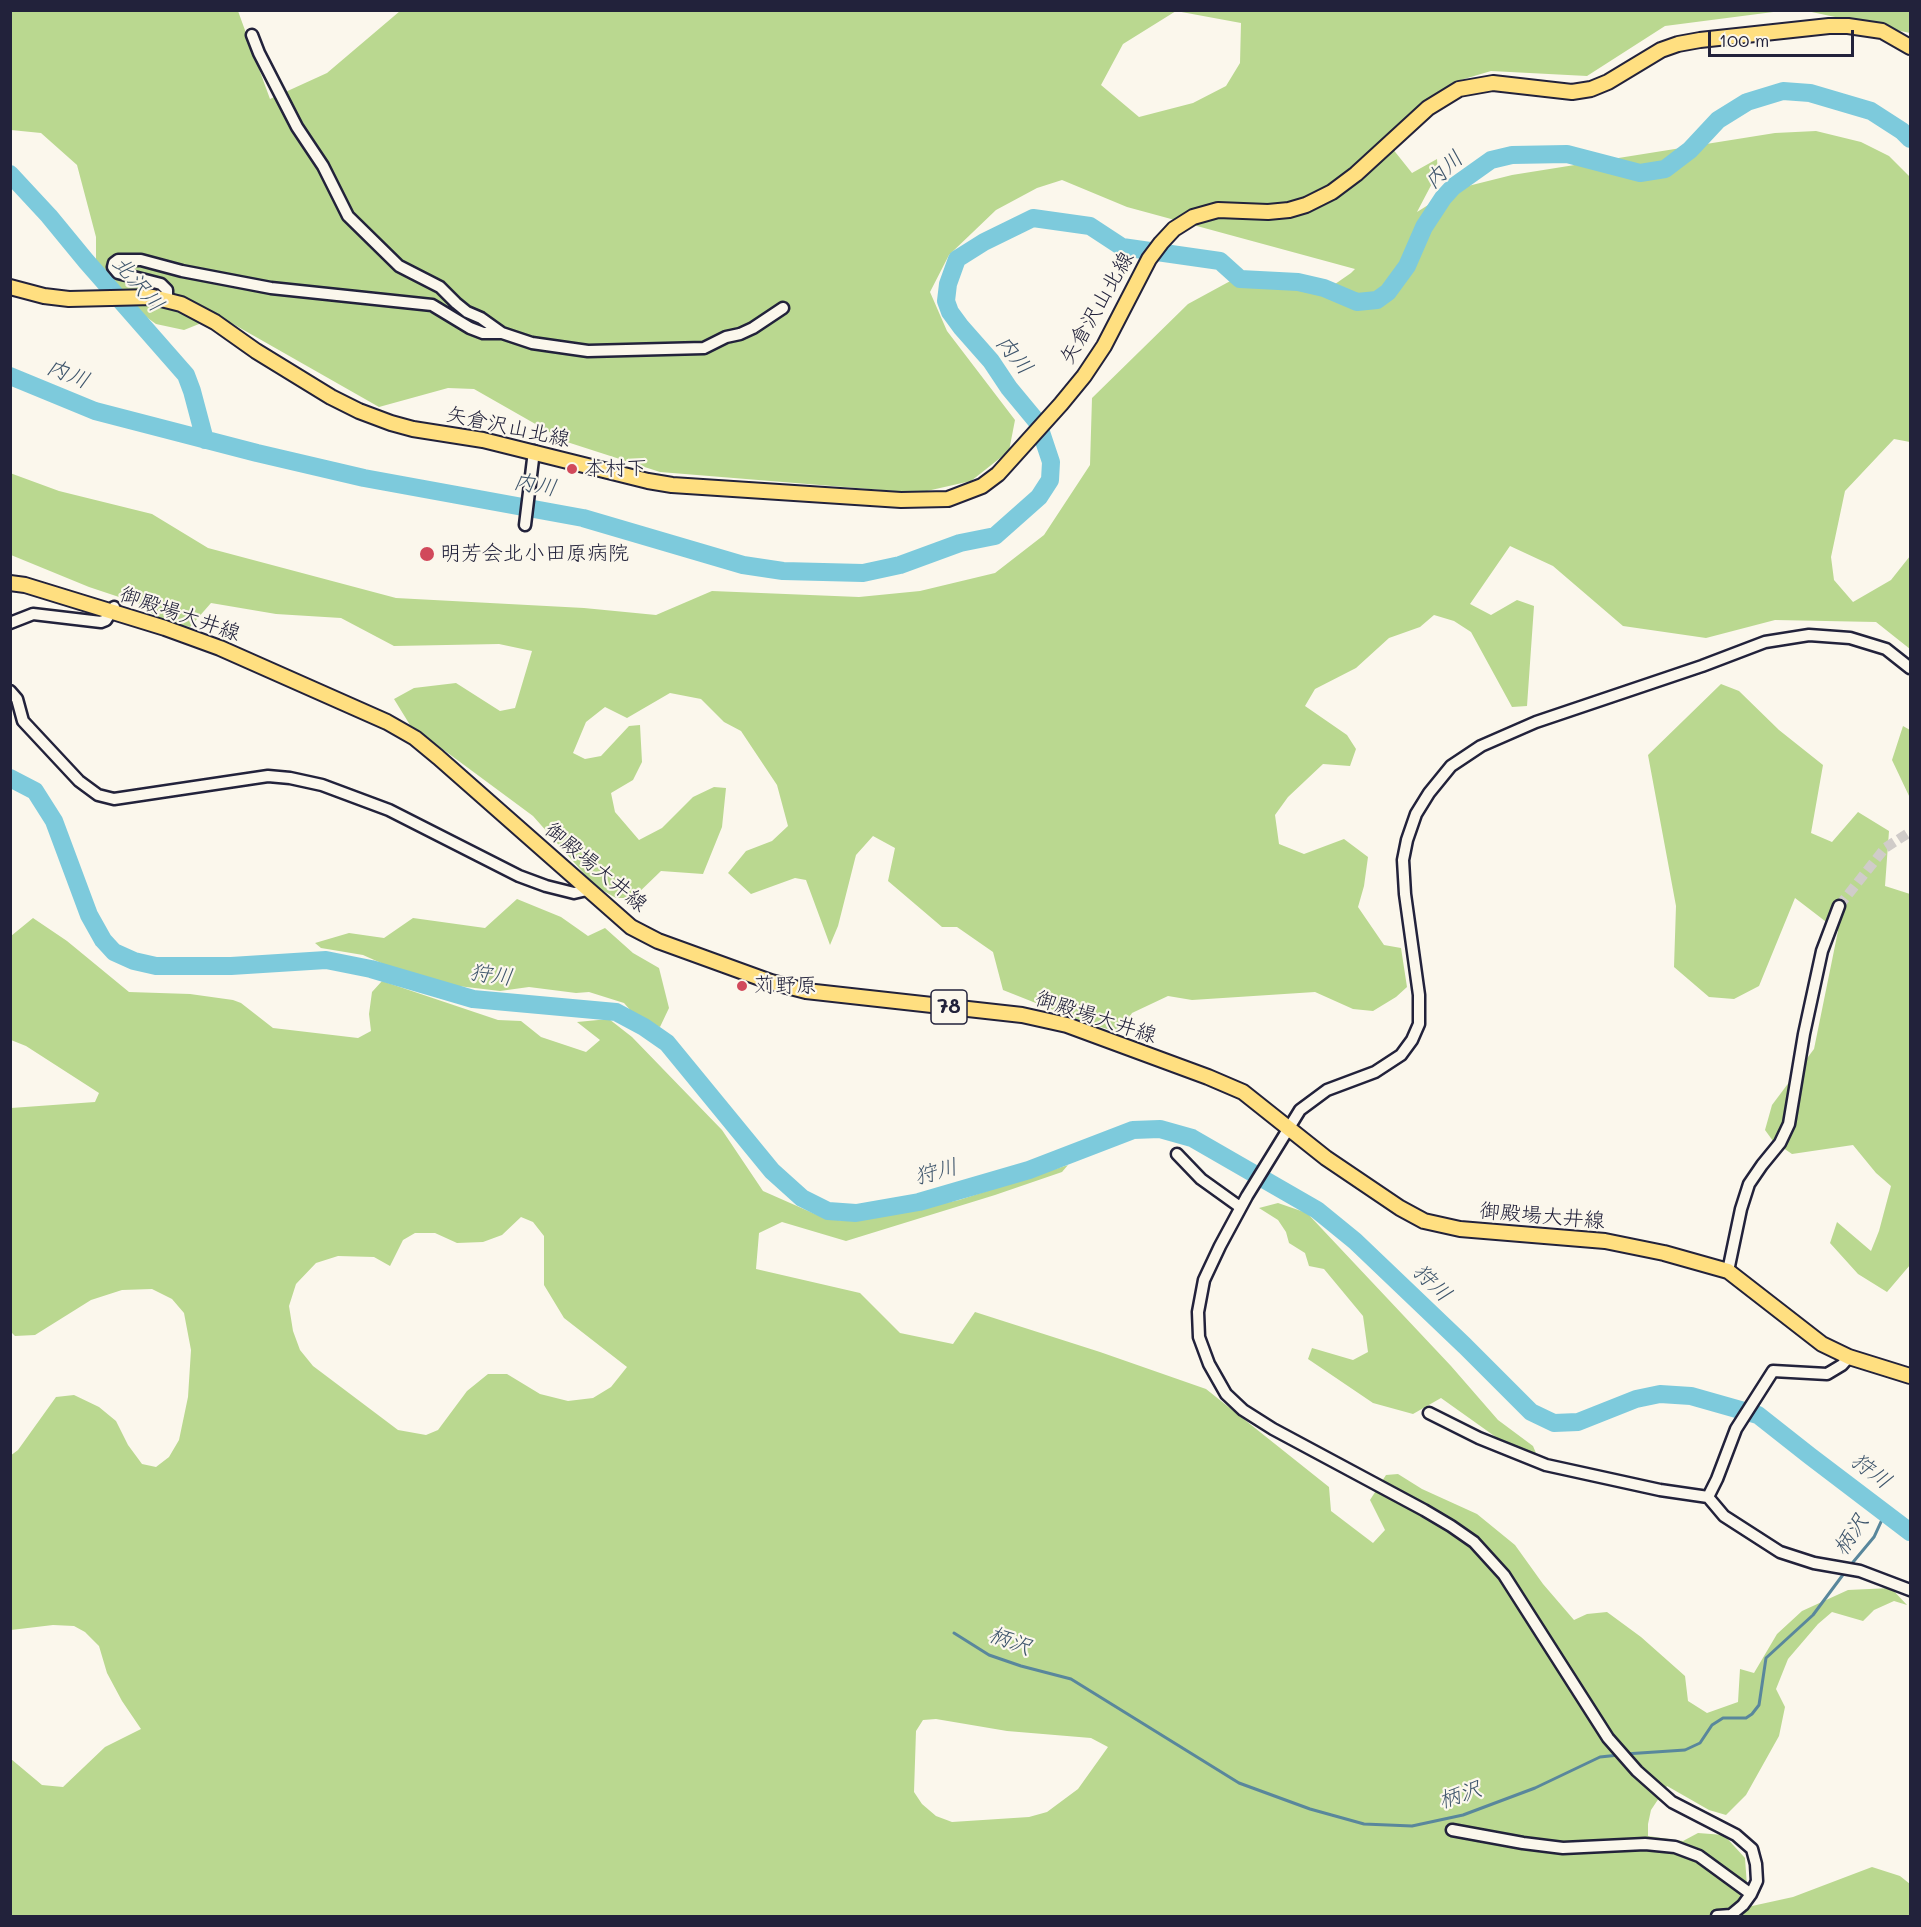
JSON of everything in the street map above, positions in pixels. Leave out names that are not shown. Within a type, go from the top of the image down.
[{"type":"main road","name":"矢倉沢山北線","points":[[10,287],[44,296],[69,299],[153,297],[181,304],[215,321],[256,351],[331,397],[358,411],[414,429],[483,440],[672,485],[925,501],[948,499],[982,486],[998,474],[1061,404],[1084,376],[1104,346],[1149,259],[1174,229],[1194,217],[1218,210],[1268,212],[1289,210],[1306,205],[1332,192],[1356,174],[1428,108],[1459,89],[1477,85],[1511,84],[1572,92],[1591,89],[1608,82],[1661,50],[1678,44],[1829,26],[1882,31],[1911,47]]},
{"type":"main road","name":"御殿場大井線","points":[[10,583],[113,609],[220,648],[387,722],[438,757],[631,927],[658,941],[771,982],[806,991],[1022,1015],[1056,1022],[1243,1092],[1326,1158],[1400,1208],[1424,1221],[1460,1229],[1605,1241],[1664,1253],[1728,1271],[1822,1344],[1849,1357],[1911,1376]]},
{"type":"street","points":[[252,34],[259,54],[297,127],[323,166],[348,216],[399,266],[440,286],[467,312],[482,318],[502,333],[532,343],[588,351],[704,348],[726,337],[753,328],[783,308]]},
{"type":"street","points":[[167,300],[167,290],[161,284],[118,273],[113,267],[114,263],[117,260],[141,260],[182,271],[271,288],[432,305],[470,328],[483,333],[502,333]]},
{"type":"street","points":[[525,525],[534,452]]},
{"type":"street","points":[[10,623],[33,614],[101,622],[106,620],[113,609]]},
{"type":"street","points":[[1717,1917],[1731,1915],[1751,1894],[1757,1881],[1752,1849],[1736,1835],[1672,1802],[1637,1772],[1608,1738],[1504,1575],[1474,1542],[1424,1510],[1273,1429],[1244,1410],[1226,1394],[1209,1364],[1200,1337],[1198,1312],[1204,1280],[1240,1208],[1300,1110],[1317,1096],[1375,1072],[1401,1055],[1412,1040],[1419,1023],[1419,995],[1405,894],[1403,860],[1416,814],[1429,793],[1451,766],[1481,746],[1536,722],[1702,666],[1765,642],[1809,635],[1850,638],[1886,649],[1911,668]]},
{"type":"street","points":[[10,691],[17,699],[23,721],[79,781],[98,795],[114,799],[268,776],[290,778],[322,785],[389,810],[528,879],[574,893],[587,890]]},
{"type":"street","points":[[1728,1271],[1741,1209],[1749,1184],[1780,1143],[1789,1124],[1804,1034],[1818,972],[1839,906]]},
{"type":"street","points":[[1177,1154],[1201,1179],[1240,1208]]},
{"type":"street","points":[[1707,1497],[1717,1479],[1736,1430],[1773,1371],[1827,1374],[1842,1365],[1849,1357]]},
{"type":"street","points":[[1429,1413],[1479,1438],[1546,1465],[1660,1490],[1707,1497],[1724,1516],[1780,1552],[1814,1563],[1860,1571],[1911,1590]]},
{"type":"street","points":[[1452,1830],[1563,1848],[1645,1844],[1675,1847],[1699,1856],[1751,1894]]},
{"type":"green space","points":[[11,11],[238,11],[270,99],[327,73],[400,11],[1176,11],[1781,11],[1665,26],[1587,76],[1491,71],[1454,82],[1384,138],[1412,173],[1437,159],[1438,172],[1417,212],[1452,190],[1512,175],[1775,133],[1816,131],[1861,142],[1889,156],[1910,177],[1910,442],[1894,439],[1845,491],[1831,557],[1834,580],[1853,602],[1891,580],[1910,556],[1910,649],[1876,622],[1775,620],[1706,638],[1623,626],[1553,566],[1510,546],[1470,604],[1491,615],[1517,600],[1534,606],[1527,706],[1512,707],[1471,632],[1454,621],[1434,615],[1420,627],[1389,638],[1356,668],[1315,689],[1305,706],[1347,735],[1356,749],[1350,766],[1323,764],[1288,797],[1275,815],[1279,844],[1304,854],[1344,839],[1368,857],[1358,907],[1384,945],[1401,948],[1407,987],[1396,997],[1373,1011],[1353,1009],[1315,992],[1192,1000],[1168,996],[1132,1013],[1119,1033],[1071,1017],[1003,990],[993,952],[957,927],[942,927],[888,881],[895,848],[873,836],[856,855],[838,926],[830,945],[806,880],[795,878],[751,894],[728,873],[746,851],[772,841],[788,826],[777,785],[741,731],[724,722],[701,699],[670,693],[627,718],[605,707],[586,722],[573,753],[585,759],[601,756],[629,726],[640,725],[642,762],[633,780],[611,793],[615,812],[639,840],[662,828],[693,797],[714,787],[726,788],[722,827],[703,874],[661,871],[633,898],[616,898],[595,886],[533,816],[410,725],[394,699],[414,688],[456,683],[500,711],[515,708],[532,651],[499,644],[394,646],[341,618],[276,614],[211,603],[190,627],[159,620],[143,605],[89,587],[11,555],[10,473],[59,491],[152,514],[208,548],[396,598],[584,608],[656,615],[712,591],[859,597],[920,591],[995,573],[1044,535],[1090,465],[1092,398],[1188,304],[1234,279],[1278,281],[1325,291],[1355,269],[1127,207],[1062,180],[1037,188],[996,210],[949,255],[930,292],[947,331],[1015,420],[1009,451],[971,481],[918,493],[660,472],[567,442],[474,389],[448,388],[379,407],[219,316],[184,330],[156,324],[106,288],[96,266],[96,237],[77,165],[41,133],[11,130]],"holes":[[[1176,11],[1241,23],[1240,63],[1226,86],[1193,103],[1139,117],[1101,85],[1123,44]]]},
{"type":"green space","points":[[1807,11],[1910,11],[1910,33]]},
{"type":"green space","points":[[1721,684],[1739,691],[1779,730],[1823,765],[1811,833],[1832,842],[1858,812],[1889,831],[1885,886],[1910,894],[1910,1265],[1887,1292],[1858,1274],[1830,1243],[1837,1222],[1871,1251],[1891,1186],[1876,1173],[1853,1145],[1792,1154],[1773,1141],[1765,1130],[1772,1105],[1814,1049],[1838,931],[1795,898],[1759,986],[1734,999],[1709,997],[1674,967],[1676,906],[1648,755]]},
{"type":"green space","points":[[1903,726],[1910,730],[1910,798],[1892,760]]},
{"type":"green space","points":[[517,899],[561,917],[588,936],[605,928],[633,953],[659,968],[669,1008],[660,1027],[639,1020],[624,1003],[589,992],[576,993],[529,987],[500,991],[424,982],[363,955],[321,948],[315,943],[349,933],[384,938],[413,918],[485,928]]},
{"type":"green space","points":[[33,918],[67,941],[129,992],[190,994],[233,1000],[241,1003],[273,1028],[358,1038],[371,1031],[369,1014],[372,992],[382,981],[498,1020],[521,1021],[541,1037],[586,1052],[600,1040],[577,1022],[609,1019],[632,1037],[722,1130],[763,1191],[815,1214],[842,1221],[909,1211],[959,1200],[1068,1165],[1062,1172],[995,1195],[846,1241],[782,1222],[759,1233],[756,1269],[860,1293],[900,1333],[953,1344],[975,1312],[1206,1389],[1329,1487],[1331,1511],[1373,1543],[1385,1530],[1370,1500],[1386,1475],[1398,1474],[1422,1489],[1477,1514],[1515,1545],[1543,1584],[1574,1620],[1587,1614],[1607,1612],[1641,1637],[1685,1676],[1688,1701],[1707,1713],[1738,1702],[1740,1669],[1754,1673],[1777,1634],[1802,1611],[1848,1590],[1891,1588],[1907,1605],[1894,1601],[1874,1610],[1863,1621],[1832,1612],[1818,1624],[1788,1659],[1776,1689],[1785,1707],[1779,1736],[1746,1795],[1726,1815],[1709,1810],[1667,1786],[1651,1810],[1648,1836],[1683,1841],[1698,1833],[1724,1835],[1745,1858],[1747,1886],[1752,1906],[1793,1897],[1872,1867],[1900,1876],[1910,1884],[1910,1916],[11,1916],[11,1759],[42,1785],[63,1787],[105,1747],[141,1729],[107,1673],[99,1646],[85,1632],[74,1626],[53,1625],[11,1630],[10,1456],[18,1450],[56,1397],[74,1395],[99,1407],[116,1421],[128,1445],[142,1464],[156,1467],[169,1457],[179,1440],[188,1397],[191,1350],[184,1313],[172,1299],[152,1289],[122,1290],[91,1300],[35,1335],[15,1336],[11,1332],[11,1108],[95,1102],[99,1093],[26,1046],[11,1040],[11,936]],"holes":[[[521,1217],[533,1222],[544,1236],[544,1285],[564,1318],[627,1367],[611,1387],[593,1398],[568,1401],[540,1394],[507,1374],[488,1374],[467,1391],[438,1430],[426,1435],[398,1430],[313,1366],[300,1350],[293,1331],[289,1306],[296,1284],[316,1263],[338,1256],[374,1257],[390,1266],[403,1240],[415,1233],[435,1233],[457,1243],[483,1242],[502,1235]],[[936,1719],[1007,1731],[1091,1738],[1108,1747],[1078,1789],[1047,1812],[1029,1817],[952,1822],[936,1816],[922,1804],[914,1792],[916,1731],[923,1720]]]},
{"type":"green space","points":[[1278,1203],[1307,1213],[1451,1366],[1498,1420],[1533,1446],[1538,1458],[1500,1440],[1441,1398],[1413,1414],[1373,1403],[1308,1359],[1312,1348],[1353,1360],[1368,1352],[1363,1316],[1324,1269],[1309,1266],[1305,1253],[1289,1243],[1286,1232],[1278,1220],[1259,1208]]},
{"type":"waterway","name":"内川","points":[[10,376],[95,411],[364,478],[583,518],[743,565],[783,571],[863,573],[900,565],[960,543],[995,536],[1039,497],[1050,480],[1051,462],[1038,423],[1009,388],[991,361],[961,327],[950,312],[946,301],[948,284],[957,259],[984,242],[1033,218],[1090,226],[1122,247],[1220,261],[1240,279],[1298,282],[1324,288],[1357,302],[1377,300],[1388,292],[1407,266],[1424,227],[1443,198],[1453,187],[1491,160],[1512,155],[1567,154],[1640,173],[1665,169],[1690,150],[1718,120],[1747,102],[1783,91],[1810,93],[1871,111],[1902,131],[1910,139]]},
{"type":"waterway","name":"北沢川","points":[[10,174],[186,375],[205,440]]},
{"type":"waterway","name":"狩川","points":[[10,778],[35,791],[54,821],[89,915],[103,940],[114,952],[134,961],[156,966],[231,966],[326,960],[371,969],[473,999],[616,1012],[667,1043],[772,1171],[802,1198],[828,1211],[856,1213],[919,1202],[1029,1170],[1133,1130],[1160,1129],[1192,1138],[1317,1210],[1355,1241],[1531,1412],[1554,1423],[1578,1422],[1636,1399],[1660,1394],[1691,1396],[1758,1415],[1910,1532]]},
{"type":"waterway","name":"柄沢","points":[[1849,1567],[1874,1537],[1885,1513]]},
{"type":"waterway","name":"柄沢","points":[[1625,1754],[1685,1750],[1700,1743],[1712,1725],[1723,1718],[1746,1718],[1752,1714],[1759,1705],[1766,1658],[1813,1615],[1845,1572]]},
{"type":"waterway","name":"柄沢","points":[[954,1633],[989,1655],[1071,1679],[1239,1783],[1310,1809],[1364,1824],[1412,1826],[1463,1815],[1535,1788],[1600,1757],[1619,1755]]},
{"type":"tunnel","points":[[1839,906],[1885,848],[1910,832]]},
{"type":"place","name":"本村下","points":[[572,469]]},
{"type":"place","name":"明芳会北小田原病院","points":[[427,554]]},
{"type":"place","name":"苅野原","points":[[742,986]]}]
